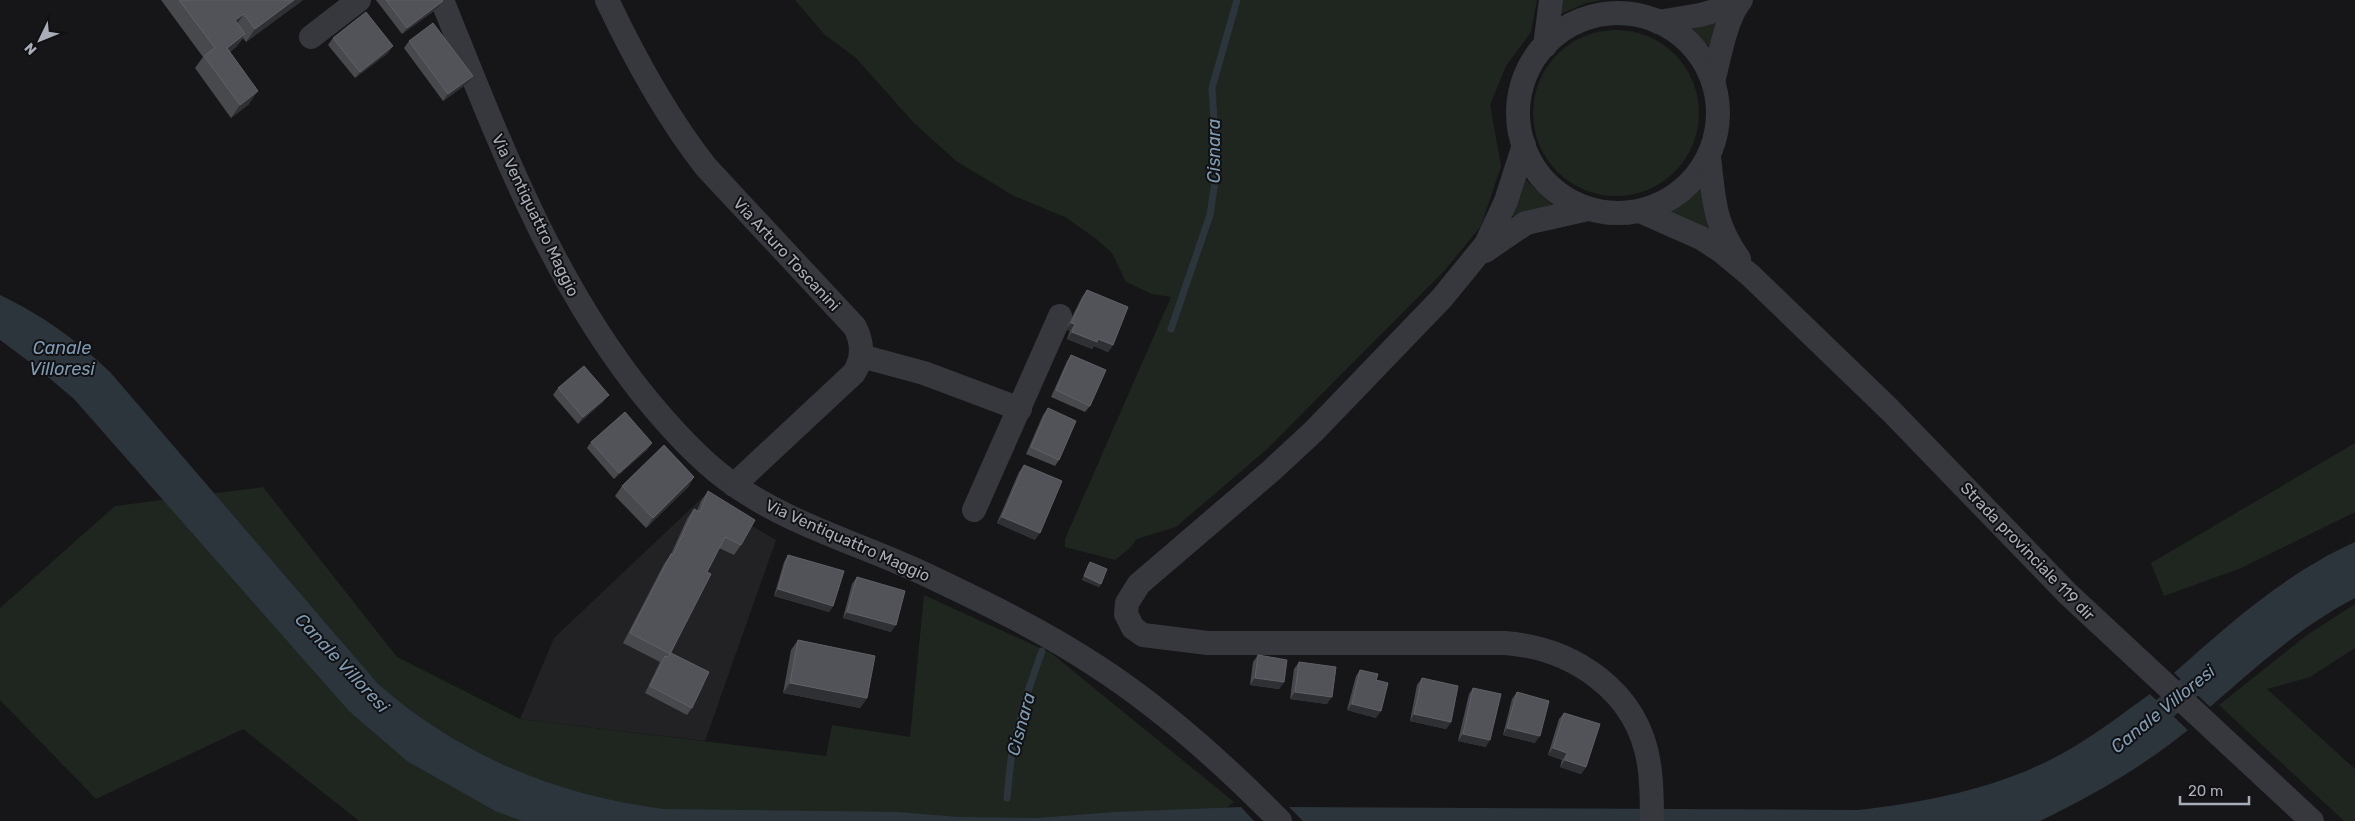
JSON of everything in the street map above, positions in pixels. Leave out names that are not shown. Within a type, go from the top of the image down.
[{"type":"street","points":[[311,37],[359,0]]},
{"type":"street","name":"Via Ventiquattro Maggio","points":[[442,0],[526,201],[580,305],[612,355],[660,416],[698,454],[734,484],[781,512],[926,574],[1060,643],[1100,668],[1179,729],[1273,814]]},
{"type":"street","name":"Via Arturo Toscanini","points":[[607,0],[651,84],[686,142],[706,167],[855,328],[860,336],[861,356]]},
{"type":"street","points":[[1545,46],[1550,0]]},
{"type":"street","points":[[1658,22],[1700,16],[1739,3]]},
{"type":"street","points":[[1713,82],[1739,3]]},
{"type":"street","points":[[1630,7],[1686,40],[1698,52],[1713,82],[1718,120],[1709,157],[1688,186],[1657,206],[1640,211],[1605,213],[1588,209],[1556,191],[1537,170],[1524,146],[1519,119],[1521,93],[1534,60],[1560,32],[1583,20],[1616,14],[1630,7]]},
{"type":"street","points":[[1524,146],[1499,217],[1486,244],[1473,262],[1402,341],[1314,431],[1272,470],[1139,584],[1127,603],[1126,614],[1133,628],[1144,635],[1208,643],[1504,643],[1529,645],[1553,652],[1576,662],[1595,674],[1628,712],[1639,732],[1649,762],[1652,790],[1652,821]]},
{"type":"street","name":"Strada provinciale 119 dir","points":[[1709,157],[1715,212],[1721,230],[1750,275]]},
{"type":"street","points":[[1473,262],[1495,243],[1526,223],[1588,209]]},
{"type":"street","name":"Strada provinciale 119 dir","points":[[1640,211],[1701,238],[1721,251],[1750,275],[1890,410],[1971,492],[2047,574],[2312,821]]},
{"type":"street","points":[[974,510],[1060,316]]},
{"type":"street","points":[[734,484],[854,374],[861,356],[924,373],[1020,409]]},
{"type":"shaded area","points":[[795,0],[1537,0],[1531,32],[1506,66],[1490,105],[1501,166],[1481,226],[1445,270],[1266,450],[1176,527],[1137,539],[1130,548],[1115,560],[1065,547],[1065,539],[1171,297],[1152,294],[1126,282],[1112,253],[1095,238],[1065,217],[1014,196],[956,161],[914,123],[856,58],[825,35]]},
{"type":"shaded area","points":[[1559,0],[1603,0],[1586,3],[1561,14]]},
{"type":"shaded area","points":[[1720,18],[1711,48],[1689,26]]},
{"type":"shaded area","points":[[1608,30],[1624,30],[1648,36],[1675,54],[1693,81],[1699,113],[1693,145],[1675,172],[1648,190],[1624,196],[1608,196],[1584,190],[1563,177],[1552,166],[1539,145],[1533,121],[1533,105],[1539,81],[1552,60],[1563,49],[1584,36]]},
{"type":"shaded area","points":[[1524,178],[1552,205],[1517,217],[1511,216]]},
{"type":"shaded area","points":[[1704,183],[1720,235],[1668,213],[1688,199]]},
{"type":"shaded area","points":[[2355,443],[2355,512],[2241,568],[2164,596],[2151,563]]},
{"type":"shaded area","points":[[263,487],[397,657],[520,719],[826,756],[832,725],[910,737],[924,595],[1051,653],[1234,802],[1209,821],[359,821],[243,729],[96,799],[0,700],[0,608],[115,506]]},
{"type":"shaded area","points":[[703,497],[776,540],[705,741],[520,719],[554,638]]},
{"type":"shaded area","points":[[2355,604],[2355,648],[2310,677],[2267,689],[2355,769],[2355,821],[2344,821],[2219,705],[2307,635]]},
{"type":"water","name":"Canale Villoresi","points":[[0,295],[58,329],[110,372],[378,684],[442,732],[511,768],[586,794],[624,803],[664,809],[898,812],[958,817],[1037,818],[1115,812],[1241,807],[1254,821],[522,821],[495,811],[407,761],[349,711],[74,399],[0,340]]},
{"type":"water","name":"Canale Villoresi","points":[[2355,542],[2355,598],[2298,634],[2210,707],[2174,673],[2216,636],[2282,584],[2330,554]]},
{"type":"water","name":"Canale Villoresi","points":[[2150,694],[2188,730],[2117,780],[2040,821],[1303,821],[1289,807],[1858,810],[1885,807],[1965,791],[2016,775],[2065,752],[2087,739]]},
{"type":"pier","points":[[2172,671],[2212,709],[2209,709],[2172,675]]},
{"type":"pier","points":[[2148,692],[2151,692],[2190,728],[2190,732]]},
{"type":"building","points":[[179,0],[294,0],[255,29],[244,14],[235,20],[245,34],[227,48],[258,91],[240,105],[204,56],[215,48]]},
{"type":"building","points":[[386,0],[442,0],[443,1],[407,28]]},
{"type":"building","points":[[366,12],[393,46],[360,72],[333,38]]},
{"type":"building","points":[[433,23],[473,76],[448,94],[409,41]]},
{"type":"building","points":[[1087,290],[1128,307],[1113,345],[1098,339],[1097,342],[1072,332],[1075,324],[1071,323]]},
{"type":"building","points":[[1071,355],[1106,370],[1090,406],[1056,390]]},
{"type":"building","points":[[584,366],[609,395],[583,417],[558,388]]},
{"type":"building","points":[[1048,408],[1076,421],[1059,460],[1031,447]]},
{"type":"building","points":[[625,412],[652,443],[619,473],[591,442]]},
{"type":"building","points":[[664,445],[694,477],[653,518],[622,486]]},
{"type":"building","points":[[1024,465],[1062,481],[1040,533],[1002,517]]},
{"type":"building","points":[[708,491],[755,520],[741,545],[725,537],[707,572],[711,574],[670,654],[630,633],[671,554],[673,555],[694,509],[700,512]]},
{"type":"building","points":[[788,555],[844,571],[833,606],[778,589]]},
{"type":"building","points":[[1090,562],[1107,569],[1101,584],[1084,576]]},
{"type":"building","points":[[857,577],[905,591],[896,625],[847,612]]},
{"type":"building","points":[[798,640],[875,656],[867,698],[790,683]]},
{"type":"building","points":[[671,653],[709,672],[692,708],[650,686],[665,656],[668,657]]},
{"type":"building","points":[[1258,655],[1287,660],[1284,682],[1255,678]]},
{"type":"building","points":[[1299,662],[1336,667],[1332,697],[1295,692]]},
{"type":"building","points":[[1360,670],[1378,674],[1376,680],[1388,683],[1381,711],[1352,704]]},
{"type":"building","points":[[1422,678],[1458,686],[1451,722],[1414,714]]},
{"type":"building","points":[[1473,688],[1501,694],[1490,740],[1463,734]]},
{"type":"building","points":[[1517,692],[1549,701],[1540,736],[1507,728]]},
{"type":"building","points":[[1564,713],[1600,724],[1586,767],[1565,760],[1567,753],[1553,748]]},
{"type":"waterway","name":"Cisnara","points":[[1171,329],[1210,215],[1217,168],[1212,88],[1237,0]]},
{"type":"waterway","name":"Cisnara","points":[[1007,798],[1012,750],[1027,694],[1042,651]]},
{"type":"waterway","name":"Canale Villoresi","points":[[2141,729],[2214,666]]}]
